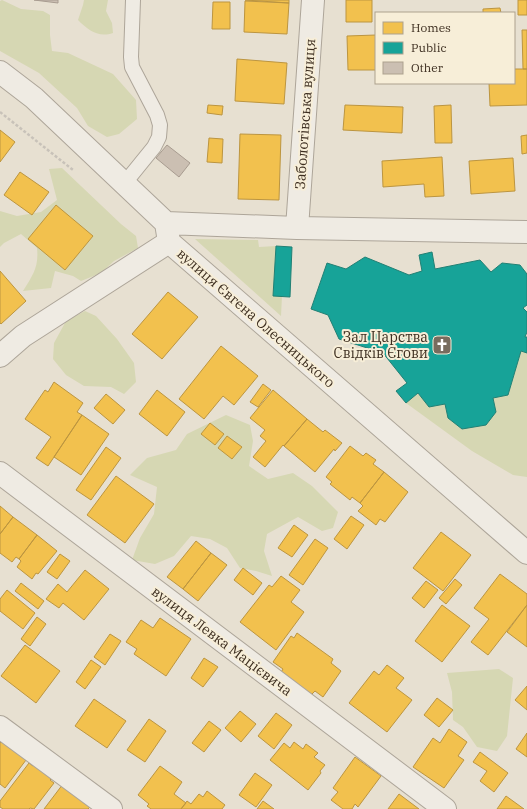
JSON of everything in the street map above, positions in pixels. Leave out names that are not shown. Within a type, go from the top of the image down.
[{"type":"street","name":"Заболотівська вулиця","points":[[297,228],[313,0]]},
{"type":"street","name":"вулиця Євгена Олесницького","points":[[0,72],[34,98],[124,184],[168,233],[527,553]]},
{"type":"street","points":[[0,356],[23,336],[168,233],[297,228],[527,232]]},
{"type":"street","name":"вулиця Левка Мацієвича","points":[[0,473],[445,809]]},
{"type":"street","points":[[0,727],[111,809]]},
{"type":"lane","points":[[124,184],[154,147],[159,137],[160,125],[157,115],[132,67],[130,57],[134,0]]},
{"type":"green space","points":[[2,0],[21,9],[43,11],[50,15],[52,51],[68,53],[113,74],[136,100],[137,119],[119,134],[107,137],[88,126],[77,108],[39,73],[0,51],[0,1]]},
{"type":"green space","points":[[84,0],[108,0],[106,11],[112,23],[113,33],[98,34],[78,20]]},
{"type":"green space","points":[[62,168],[121,224],[136,236],[138,248],[114,261],[101,273],[81,281],[73,276],[55,271],[51,288],[23,291],[36,266],[37,248],[21,234],[4,243],[0,247],[0,211],[17,216],[41,212],[57,200],[49,169]]},
{"type":"green space","points":[[195,239],[258,240],[259,247],[276,246],[273,295],[282,296],[281,316]]},
{"type":"green space","points":[[85,311],[96,316],[117,339],[134,363],[136,382],[124,394],[111,387],[84,386],[66,375],[53,359],[54,343],[66,321]]},
{"type":"green space","points":[[521,351],[527,353],[527,477],[513,475],[472,451],[406,403],[418,393],[429,407],[445,404],[448,418],[462,429],[485,425],[496,412],[493,398],[508,395]]},
{"type":"green space","points":[[226,415],[250,425],[253,441],[249,466],[268,479],[293,473],[312,486],[338,512],[333,528],[322,531],[298,517],[267,534],[264,551],[272,576],[240,568],[227,548],[210,539],[191,536],[174,556],[155,564],[132,560],[140,538],[154,514],[157,487],[130,475],[147,458],[176,450],[187,434]]},
{"type":"green space","points":[[499,669],[513,678],[507,736],[497,751],[477,747],[463,727],[453,720],[452,692],[447,673]]},
{"type":"building: Homes","points":[[245,0],[289,0],[289,3]]},
{"type":"building: Homes","points":[[346,0],[372,0],[372,22],[346,22]]},
{"type":"building: Homes","points":[[518,0],[527,0],[527,15],[518,15]]},
{"type":"building: Homes","points":[[245,1],[289,3],[287,34],[244,32]]},
{"type":"building: Homes","points":[[213,2],[230,2],[230,29],[212,29]]},
{"type":"building: Homes","points":[[500,8],[501,12],[483,12],[483,9]]},
{"type":"building: Homes","points":[[522,30],[527,30],[527,69],[523,69]]},
{"type":"building: Homes","points":[[375,35],[375,70],[348,70],[347,36]]},
{"type":"building: Homes","points":[[237,59],[287,63],[284,104],[235,101]]},
{"type":"building: Homes","points":[[515,69],[527,69],[527,105],[490,106],[489,84],[515,84]]},
{"type":"building: Homes","points":[[208,105],[223,106],[222,115],[207,113]]},
{"type":"building: Homes","points":[[345,105],[403,107],[402,133],[343,130]]},
{"type":"building: Homes","points":[[451,105],[452,143],[435,143],[434,106]]},
{"type":"building: Homes","points":[[0,130],[15,142],[0,162]]},
{"type":"building: Homes","points":[[240,134],[281,135],[279,200],[238,199]]},
{"type":"building: Homes","points":[[527,135],[527,153],[522,154],[521,136]]},
{"type":"building: Homes","points":[[209,138],[223,139],[222,163],[207,162]]},
{"type":"building: Homes","points":[[442,157],[444,196],[425,197],[424,184],[383,187],[382,161]]},
{"type":"building: Homes","points":[[513,158],[515,191],[471,194],[469,161]]},
{"type":"building: Homes","points":[[20,172],[49,192],[32,215],[4,195]]},
{"type":"building: Homes","points":[[56,205],[93,236],[65,270],[28,239]]},
{"type":"building: Homes","points":[[0,271],[26,301],[1,324],[0,323]]},
{"type":"building: Homes","points":[[168,292],[198,317],[162,359],[132,334]]},
{"type":"building: Homes","points":[[221,346],[258,376],[234,405],[223,396],[204,419],[179,399]]},
{"type":"building: Homes","points":[[54,382],[83,403],[77,412],[82,415],[48,466],[36,458],[51,437],[25,419],[45,390],[48,392]]},
{"type":"building: Homes","points":[[263,384],[271,390],[258,407],[250,402]]},
{"type":"building: Homes","points":[[157,390],[185,412],[167,436],[139,414]]},
{"type":"building: Homes","points":[[273,390],[307,419],[265,467],[253,457],[266,441],[260,436],[265,430],[250,418]]},
{"type":"building: Homes","points":[[106,394],[125,410],[113,424],[94,408]]},
{"type":"building: Homes","points":[[82,415],[109,434],[81,475],[54,457]]},
{"type":"building: Homes","points":[[307,419],[323,432],[325,430],[342,443],[335,451],[334,449],[315,472],[284,446]]},
{"type":"building: Homes","points":[[210,423],[224,434],[215,445],[201,434]]},
{"type":"building: Homes","points":[[227,436],[242,447],[232,459],[218,448]]},
{"type":"building: Homes","points":[[350,446],[363,456],[366,453],[376,460],[373,464],[384,472],[360,503],[352,497],[350,500],[330,484],[332,482],[326,477]]},
{"type":"building: Homes","points":[[106,447],[121,458],[91,500],[76,490]]},
{"type":"building: Homes","points":[[384,472],[408,492],[385,522],[380,519],[376,525],[358,511],[363,506],[360,503]]},
{"type":"building: Homes","points":[[116,476],[154,504],[125,543],[87,515]]},
{"type":"building: Homes","points":[[0,506],[13,517],[0,534]]},
{"type":"building: Homes","points":[[351,516],[364,525],[347,549],[334,539]]},
{"type":"building: Homes","points":[[13,517],[37,535],[19,559],[16,557],[12,562],[0,553],[0,534]]},
{"type":"building: Homes","points":[[294,525],[308,535],[292,557],[278,548]]},
{"type":"building: Homes","points":[[441,532],[471,555],[443,591],[413,568]]},
{"type":"building: Homes","points":[[37,535],[57,551],[32,579],[17,567],[21,561],[19,559]]},
{"type":"building: Homes","points":[[315,539],[328,548],[303,585],[289,575]]},
{"type":"building: Homes","points":[[196,541],[211,553],[183,589],[167,577]]},
{"type":"building: Homes","points":[[211,553],[227,565],[198,601],[183,589]]},
{"type":"building: Homes","points":[[60,554],[70,561],[57,579],[47,572]]},
{"type":"building: Homes","points":[[243,568],[262,583],[253,595],[234,580]]},
{"type":"building: Homes","points":[[85,570],[109,589],[84,620],[63,603],[59,608],[46,599],[58,584],[67,592]]},
{"type":"building: Homes","points":[[500,574],[527,594],[527,605],[488,655],[471,642],[489,619],[474,608]]},
{"type":"building: Homes","points":[[281,576],[300,590],[291,602],[304,612],[276,650],[240,622],[269,585],[272,587]]},
{"type":"building: Homes","points":[[455,579],[462,585],[446,604],[439,598]]},
{"type":"building: Homes","points":[[426,581],[438,590],[424,608],[412,598]]},
{"type":"building: Homes","points":[[21,583],[44,601],[38,609],[15,591]]},
{"type":"building: Homes","points":[[7,590],[35,613],[23,629],[0,611],[0,599]]},
{"type":"building: Homes","points":[[442,605],[470,626],[442,662],[415,641]]},
{"type":"building: Homes","points":[[527,605],[527,647],[507,632]]},
{"type":"building: Homes","points":[[37,617],[46,624],[30,646],[21,639]]},
{"type":"building: Homes","points":[[160,618],[191,639],[166,676],[134,654],[137,649],[126,642],[141,620],[153,628]]},
{"type":"building: Homes","points":[[297,633],[333,659],[331,663],[341,671],[323,697],[315,691],[311,695],[280,674],[283,669],[273,662],[291,636],[294,638]]},
{"type":"building: Homes","points":[[110,634],[121,641],[105,665],[94,657]]},
{"type":"building: Homes","points":[[25,645],[60,671],[36,703],[1,676]]},
{"type":"building: Homes","points":[[204,658],[218,667],[203,687],[191,678]]},
{"type":"building: Homes","points":[[91,660],[101,667],[85,689],[76,682]]},
{"type":"building: Homes","points":[[387,665],[404,678],[396,688],[412,700],[387,732],[349,703],[374,671],[379,675]]},
{"type":"building: Homes","points":[[527,686],[527,710],[515,700]]},
{"type":"building: Homes","points":[[437,698],[453,710],[439,727],[424,715]]},
{"type":"building: Homes","points":[[94,699],[126,721],[107,748],[75,726]]},
{"type":"building: Homes","points":[[240,711],[256,724],[241,742],[225,728]]},
{"type":"building: Homes","points":[[276,713],[292,725],[274,749],[258,736]]},
{"type":"building: Homes","points":[[149,719],[166,731],[145,762],[127,750]]},
{"type":"building: Homes","points":[[209,721],[221,730],[204,752],[192,743]]},
{"type":"building: Homes","points":[[449,729],[467,742],[458,756],[464,760],[444,788],[413,767],[433,738],[440,743]]},
{"type":"building: Homes","points":[[527,733],[527,757],[516,749]]},
{"type":"building: Homes","points":[[2,741],[26,760],[5,788],[0,784],[0,743]]},
{"type":"building: Homes","points":[[294,742],[303,749],[306,744],[318,753],[314,757],[325,765],[308,790],[270,760],[284,743],[290,748]]},
{"type":"building: Homes","points":[[480,752],[508,773],[494,792],[480,781],[487,771],[473,762]]},
{"type":"building: Homes","points":[[355,757],[381,776],[358,807],[355,804],[352,809],[343,809],[331,800],[338,792],[333,788]]},
{"type":"building: Homes","points":[[36,762],[54,776],[50,780],[54,783],[34,809],[3,809],[0,807],[0,801],[29,763],[33,766]]},
{"type":"building: Homes","points":[[160,766],[182,782],[174,794],[186,803],[181,809],[151,809],[147,806],[149,804],[138,795]]},
{"type":"building: Homes","points":[[255,773],[272,785],[256,807],[239,795]]},
{"type":"building: Homes","points":[[63,784],[91,806],[88,809],[44,809]]},
{"type":"building: Homes","points":[[207,791],[225,805],[222,809],[181,809],[187,801],[191,804],[199,794],[203,797]]},
{"type":"building: Homes","points":[[399,794],[419,809],[388,809]]},
{"type":"building: Homes","points":[[506,796],[524,809],[497,809]]},
{"type":"building: Homes","points":[[263,801],[274,809],[257,809]]},
{"type":"building: Public","points":[[276,246],[292,247],[290,297],[273,296]]},
{"type":"building: Public","name":"Зал Царства Свідків Єгови","points":[[432,252],[435,269],[480,260],[491,272],[502,263],[520,265],[527,274],[527,305],[523,308],[527,312],[527,332],[525,337],[527,337],[527,353],[521,351],[508,395],[493,398],[496,412],[486,425],[462,429],[448,418],[445,404],[429,407],[418,393],[406,403],[396,391],[407,383],[383,353],[339,339],[328,315],[311,309],[327,263],[346,269],[365,257],[409,275],[422,271],[419,255]]},
{"type":"building: Other","points":[[34,0],[58,0],[58,3]]},
{"type":"building: Other","points":[[167,145],[190,163],[179,177],[156,158]]},
{"type":"place","name":"Зал Царства Свідків Єгови","points":[[442,345]]}]
